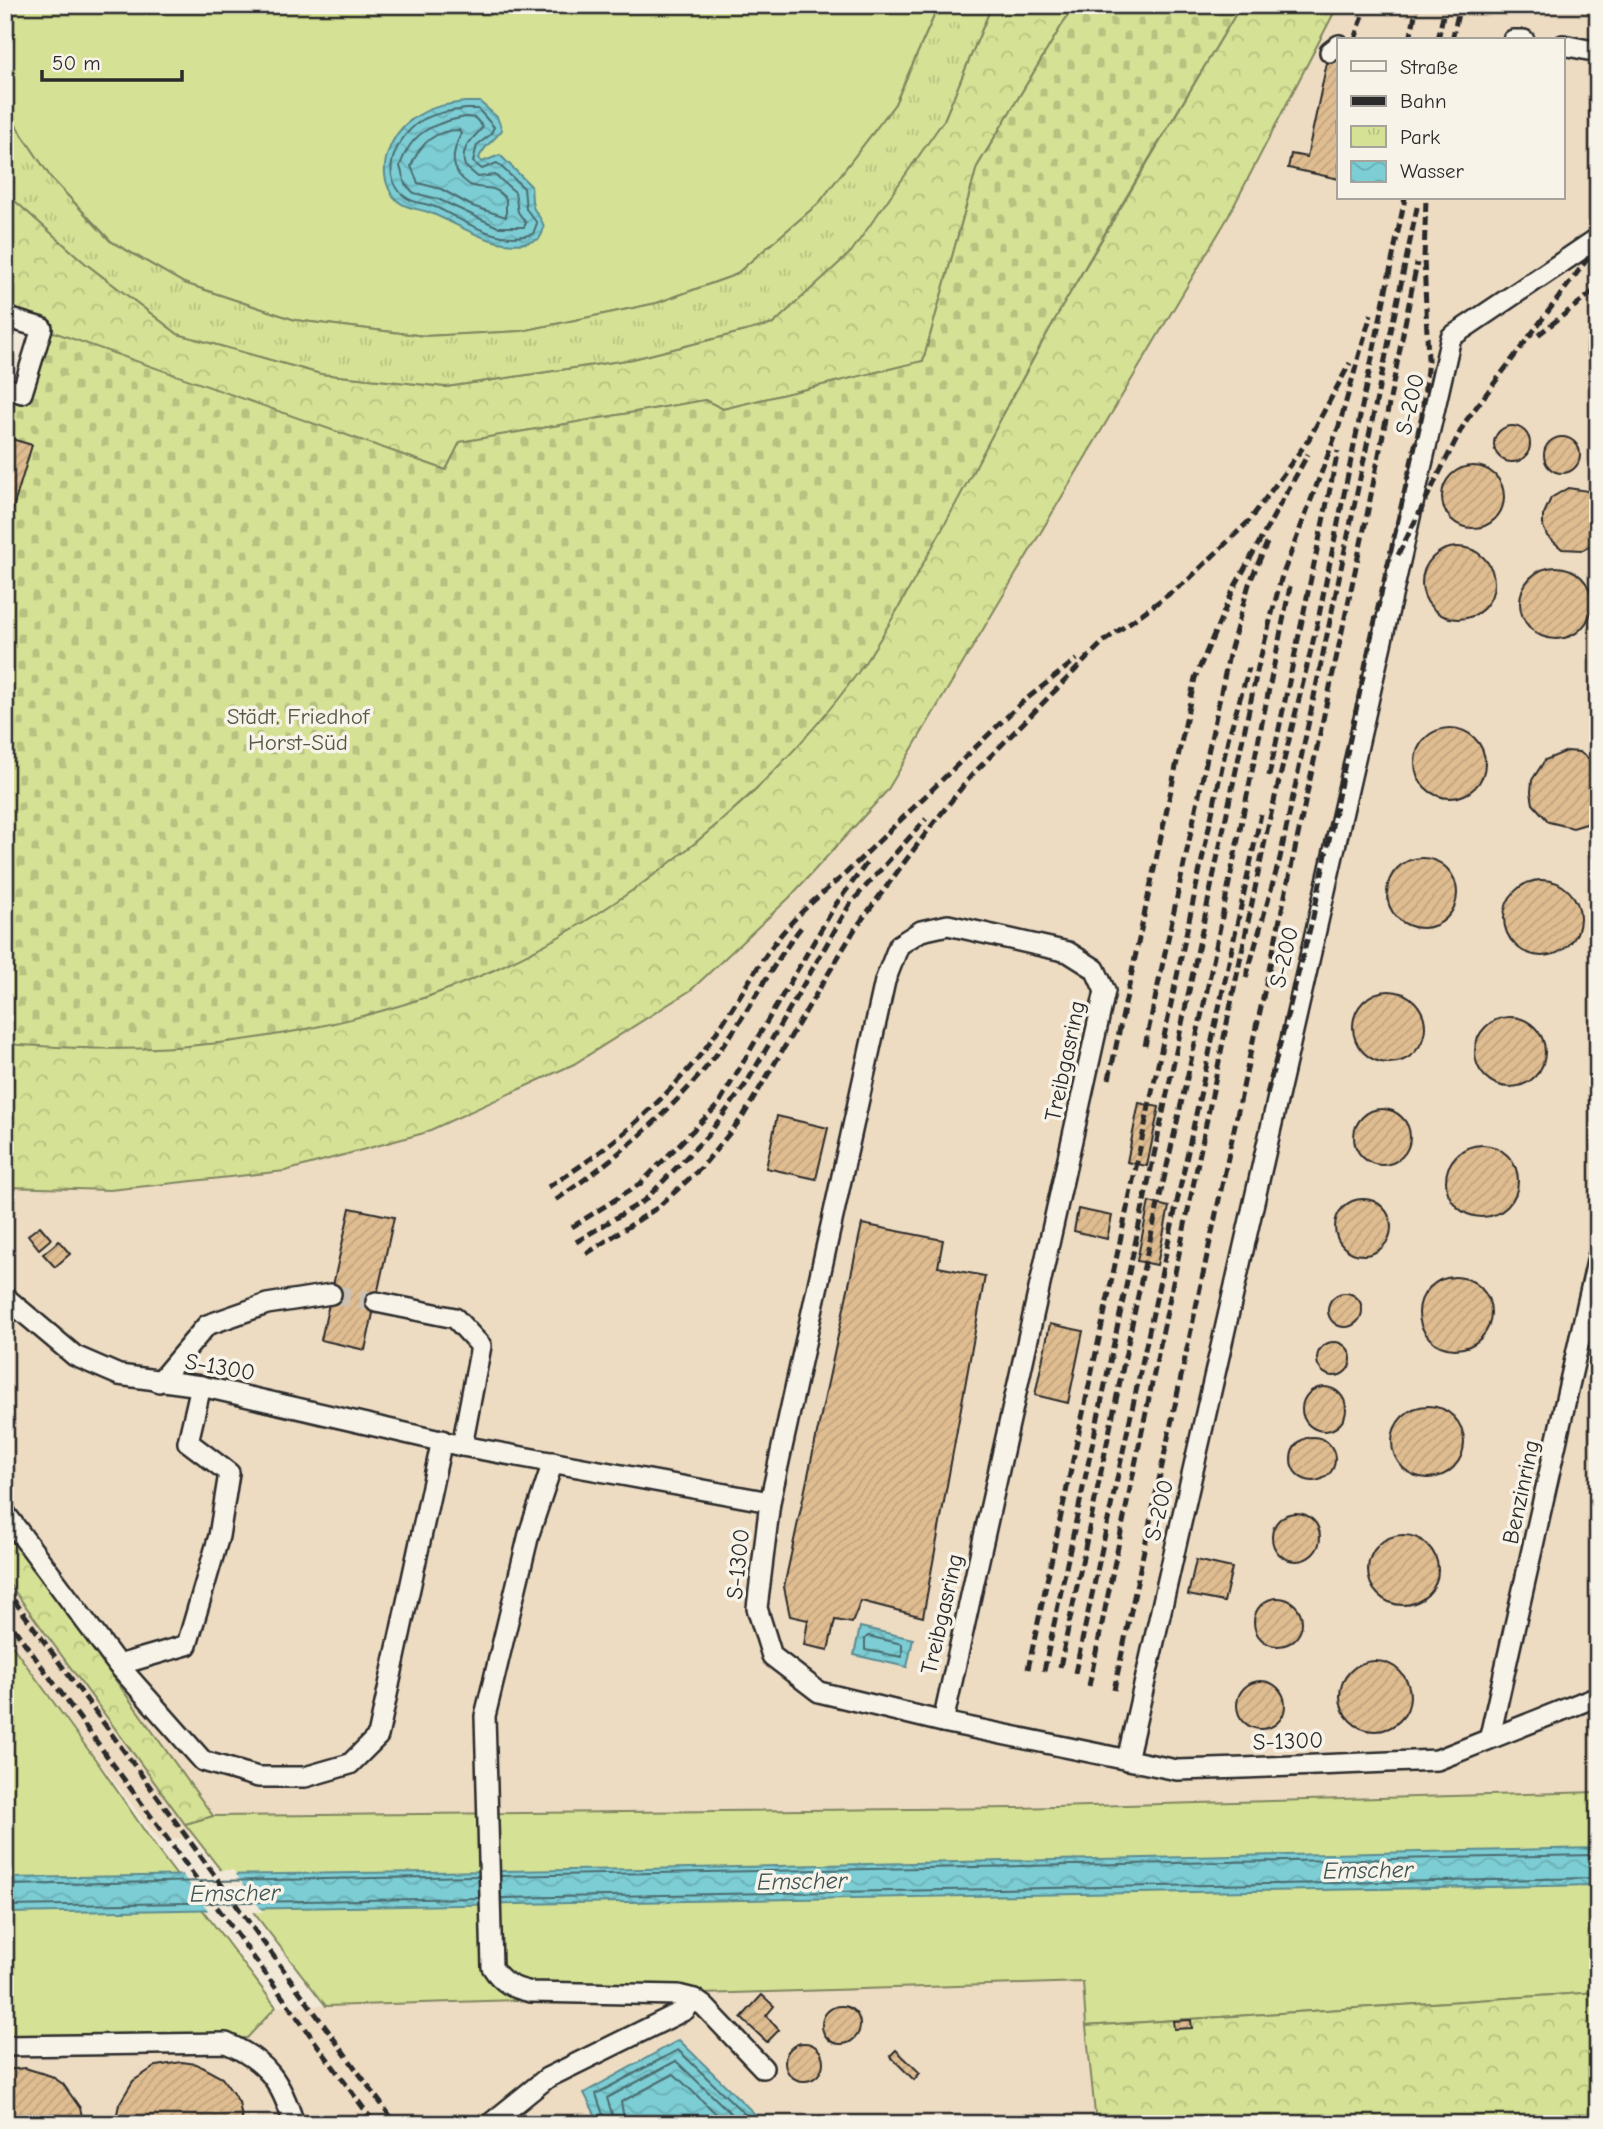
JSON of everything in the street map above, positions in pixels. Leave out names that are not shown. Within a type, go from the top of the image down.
[{"type":"lane","points":[[1564,44],[1598,52]]},
{"type":"lane","name":"S-200","points":[[1127,1760],[1451,337],[1598,238]]},
{"type":"lane","points":[[5,317],[42,328],[14,391]]},
{"type":"lane","name":"Treibgasring","points":[[770,1502],[885,981],[899,945],[921,931],[948,925],[1068,952],[1095,969],[1105,992],[943,1722]]},
{"type":"lane","name":"Benzinring","points":[[1490,1736],[1598,1257]]},
{"type":"lane","points":[[159,1382],[207,1325],[267,1304],[331,1294]]},
{"type":"lane","name":"S-1300","points":[[5,1297],[75,1356],[119,1375],[201,1386],[462,1446],[770,1502],[757,1608],[772,1656],[820,1692],[943,1722],[1177,1770],[1437,1760],[1474,1746],[1490,1736],[1598,1696]]},
{"type":"lane","points":[[376,1301],[455,1318],[481,1346],[462,1446]]},
{"type":"lane","points":[[118,1665],[187,1645],[219,1536],[229,1473],[187,1442],[201,1386]]},
{"type":"lane","points":[[5,1513],[118,1665],[203,1761],[258,1777],[305,1777],[350,1764],[378,1736],[442,1440]]},
{"type":"lane","points":[[553,1462],[529,1534],[485,1716],[492,1967],[499,1979],[514,1988],[531,1992],[678,1995],[694,1999],[763,2068]]},
{"type":"lane","points":[[490,2124],[547,2078],[685,2010],[694,1999]]},
{"type":"lane","points":[[5,2046],[226,2043],[251,2054],[273,2074],[286,2098],[294,2124]]},
{"type":"shaded area","points":[[1338,5],[1598,5],[1598,1792],[1017,1808],[213,1816],[5,1526],[5,1187],[110,1190],[285,1171],[424,1133],[574,1064],[691,990],[789,898],[887,791],[1227,219]]},
{"type":"shaded area","points":[[5,1578],[194,1836],[159,1841],[5,1636]]},
{"type":"shaded area","points":[[1083,1982],[1096,2124],[5,2124],[5,2036],[247,2038],[276,2007]]},
{"type":"green space","points":[[5,5],[939,5],[895,104],[819,203],[735,275],[657,303],[522,331],[425,336],[295,320],[184,283],[111,241],[51,178],[5,109]]},
{"type":"green space","points":[[939,5],[992,5],[944,120],[851,252],[773,324],[633,359],[446,387],[321,374],[178,334],[85,263],[5,192],[5,109],[51,178],[110,241],[184,283],[295,320],[425,336],[522,331],[657,303],[735,275],[819,203],[895,104]]},
{"type":"green space","points":[[992,5],[1074,5],[977,167],[923,361],[723,409],[705,400],[461,442],[446,470],[5,317],[5,192],[85,263],[178,334],[321,374],[446,387],[633,359],[773,324],[944,120]]},
{"type":"green space","name":"Städt. Friedhof Horst-Süd","points":[[1074,5],[1241,5],[1058,314],[876,645],[816,726],[770,775],[720,822],[666,866],[610,906],[551,941],[491,971],[429,996],[345,1020],[226,1042],[125,1049],[5,1044],[5,388],[21,393],[42,328],[446,470],[460,442],[705,400],[723,409],[923,361],[977,167]]},
{"type":"green space","points":[[1241,5],[1338,5],[1227,219],[887,791],[789,898],[691,990],[574,1064],[424,1133],[285,1171],[110,1190],[5,1187],[5,1044],[272,1034],[427,997],[494,970],[582,922],[637,886],[756,790],[821,717],[868,657],[899,607],[1057,315]]},
{"type":"green space","points":[[5,1526],[213,1816],[185,1824],[5,1578]]},
{"type":"green space","points":[[5,1636],[159,1852],[276,2007],[247,2038],[5,2036]]},
{"type":"green space","points":[[1598,1792],[1598,1992],[1086,2026],[1083,1982],[326,2006],[185,1824],[213,1816],[1017,1808]]},
{"type":"green space","points":[[1598,1992],[1598,2124],[1096,2124],[1086,2026]]},
{"type":"water","points":[[480,102],[497,117],[502,130],[479,158],[482,162],[500,155],[531,186],[533,207],[543,227],[539,239],[511,244],[484,238],[433,214],[404,205],[391,193],[385,171],[386,160],[394,138],[401,129],[430,109]]},
{"type":"water","points":[[860,1627],[913,1639],[907,1667],[854,1655]]},
{"type":"water","name":"Emscher","points":[[1598,1848],[1598,1885],[5,1913],[5,1878],[642,1869]]},
{"type":"water","points":[[679,2040],[765,2124],[600,2124],[584,2093]]},
{"type":"pier","points":[[233,1870],[263,1912],[210,1913],[180,1871]]},
{"type":"building","points":[[1329,53],[1337,55],[1337,179],[1288,168],[1291,154],[1307,157]]},
{"type":"building","points":[[1598,320],[1598,377],[1587,352],[1588,338]]},
{"type":"building","points":[[1512,426],[1525,431],[1530,444],[1525,457],[1512,462],[1499,457],[1494,444],[1499,431]]},
{"type":"building","points":[[5,437],[32,445],[5,535]]},
{"type":"building","points":[[1562,437],[1575,442],[1580,455],[1575,468],[1562,473],[1549,468],[1544,455],[1549,442]]},
{"type":"building","points":[[1467,466],[1479,466],[1495,475],[1502,485],[1502,509],[1495,519],[1479,528],[1467,528],[1456,523],[1447,514],[1442,503],[1442,491],[1447,480],[1456,471]]},
{"type":"building","points":[[1568,488],[1588,491],[1598,498],[1598,540],[1583,550],[1562,549],[1547,536],[1543,526],[1543,516],[1551,498]]},
{"type":"building","points":[[1458,547],[1478,553],[1488,563],[1494,583],[1488,603],[1478,613],[1458,619],[1438,613],[1428,603],[1422,583],[1428,563],[1438,553]]},
{"type":"building","points":[[1556,567],[1576,573],[1586,583],[1592,603],[1586,623],[1576,633],[1556,639],[1536,633],[1526,623],[1520,603],[1526,583],[1536,573]]},
{"type":"building","points":[[1457,728],[1470,734],[1479,743],[1483,749],[1483,777],[1475,788],[1464,796],[1443,798],[1425,788],[1417,777],[1415,756],[1425,738],[1436,730]]},
{"type":"building","points":[[1567,751],[1579,752],[1598,765],[1598,815],[1586,824],[1573,828],[1549,822],[1533,804],[1531,792],[1532,780],[1545,760]]},
{"type":"building","points":[[1429,858],[1442,864],[1451,873],[1455,879],[1455,907],[1447,918],[1436,926],[1415,928],[1397,918],[1389,907],[1387,886],[1397,868],[1408,860]]},
{"type":"building","points":[[1542,880],[1557,883],[1569,891],[1577,903],[1580,918],[1577,933],[1569,945],[1557,953],[1542,956],[1527,953],[1515,945],[1507,933],[1504,918],[1507,903],[1515,891],[1527,883]]},
{"type":"building","points":[[1389,991],[1409,997],[1419,1007],[1425,1027],[1419,1047],[1409,1057],[1389,1063],[1369,1057],[1359,1047],[1353,1027],[1359,1007],[1369,997]]},
{"type":"building","points":[[1503,1017],[1517,1017],[1530,1022],[1540,1032],[1545,1052],[1540,1072],[1530,1082],[1517,1087],[1503,1087],[1490,1082],[1480,1072],[1475,1059],[1475,1045],[1480,1032],[1490,1022]]},
{"type":"building","points":[[1139,1103],[1159,1107],[1147,1166],[1127,1162]]},
{"type":"building","points":[[1382,1109],[1397,1114],[1405,1122],[1410,1137],[1405,1152],[1397,1160],[1382,1165],[1367,1160],[1359,1152],[1354,1137],[1359,1122],[1367,1114]]},
{"type":"building","points":[[777,1116],[828,1128],[816,1179],[766,1168]]},
{"type":"building","points":[[1482,1145],[1502,1151],[1512,1161],[1518,1181],[1512,1201],[1502,1211],[1482,1217],[1462,1211],[1452,1201],[1446,1181],[1452,1161],[1462,1151]]},
{"type":"building","points":[[1363,1199],[1378,1204],[1386,1212],[1391,1227],[1386,1242],[1378,1250],[1363,1255],[1348,1250],[1340,1242],[1335,1227],[1340,1212],[1348,1204]]},
{"type":"building","points":[[1149,1202],[1169,1207],[1157,1265],[1137,1261]]},
{"type":"building","points":[[350,1208],[394,1217],[365,1350],[321,1340]]},
{"type":"building","points":[[1078,1209],[1112,1216],[1107,1239],[1074,1231]]},
{"type":"building","points":[[862,1224],[943,1240],[938,1267],[985,1276],[923,1617],[861,1601],[852,1623],[835,1620],[828,1650],[804,1645],[808,1620],[790,1616],[784,1587]]},
{"type":"building","points":[[40,1226],[51,1239],[39,1249],[28,1235]]},
{"type":"building","points":[[59,1241],[70,1254],[55,1267],[43,1254]]},
{"type":"building","points":[[1455,1277],[1475,1283],[1485,1293],[1491,1313],[1485,1333],[1475,1343],[1455,1349],[1435,1343],[1425,1333],[1419,1313],[1425,1293],[1435,1283]]},
{"type":"building","points":[[1345,1293],[1357,1298],[1362,1310],[1357,1322],[1345,1327],[1333,1322],[1328,1310],[1333,1298]]},
{"type":"building","points":[[1050,1324],[1083,1331],[1068,1403],[1035,1395]]},
{"type":"building","points":[[1334,1342],[1346,1347],[1351,1359],[1346,1371],[1334,1376],[1322,1371],[1317,1359],[1322,1347]]},
{"type":"building","points":[[1324,1387],[1333,1388],[1340,1393],[1345,1400],[1345,1418],[1340,1425],[1333,1430],[1324,1431],[1315,1430],[1308,1425],[1303,1418],[1302,1409],[1303,1400],[1308,1393],[1315,1388]]},
{"type":"building","points":[[1428,1406],[1448,1412],[1458,1422],[1464,1442],[1458,1462],[1448,1472],[1428,1478],[1408,1472],[1398,1462],[1392,1442],[1398,1422],[1408,1412]]},
{"type":"building","points":[[1313,1437],[1322,1438],[1329,1443],[1334,1450],[1334,1468],[1329,1475],[1322,1480],[1313,1481],[1304,1480],[1297,1475],[1292,1468],[1291,1459],[1292,1450],[1297,1443],[1304,1438]]},
{"type":"building","points":[[1296,1513],[1313,1520],[1320,1537],[1313,1554],[1296,1561],[1279,1554],[1272,1537],[1279,1520]]},
{"type":"building","points":[[1396,1535],[1410,1535],[1423,1540],[1433,1550],[1438,1570],[1433,1590],[1423,1600],[1410,1605],[1396,1605],[1383,1600],[1373,1590],[1368,1577],[1368,1563],[1373,1550],[1383,1540]]},
{"type":"building","points":[[1196,1560],[1232,1568],[1224,1602],[1188,1595]]},
{"type":"building","points":[[1278,1598],[1295,1605],[1302,1622],[1295,1639],[1278,1646],[1261,1639],[1254,1622],[1261,1605]]},
{"type":"building","points":[[1368,1661],[1382,1661],[1395,1666],[1405,1676],[1410,1696],[1405,1716],[1395,1726],[1382,1731],[1368,1731],[1355,1726],[1345,1716],[1340,1703],[1340,1689],[1345,1676],[1355,1666]]},
{"type":"building","points":[[1261,1681],[1278,1688],[1285,1705],[1278,1722],[1261,1729],[1244,1722],[1237,1705],[1244,1688]]},
{"type":"building","points":[[762,1995],[774,2006],[766,2016],[779,2030],[767,2042],[741,2018]]},
{"type":"building","points":[[841,2006],[855,2011],[860,2025],[855,2039],[841,2044],[827,2039],[822,2025],[827,2011]]},
{"type":"building","points":[[1191,2020],[1192,2028],[1174,2029],[1173,2021]]},
{"type":"building","points":[[804,2043],[818,2048],[823,2062],[818,2076],[804,2081],[790,2076],[785,2062],[790,2048]]},
{"type":"building","points":[[896,2050],[920,2073],[914,2080],[890,2056]]},
{"type":"building","points":[[182,2062],[196,2064],[222,2078],[239,2102],[243,2124],[115,2124],[119,2104],[133,2081],[156,2066]]},
{"type":"building","points":[[25,2068],[51,2076],[63,2084],[80,2108],[84,2124],[5,2124],[5,2070]]},
{"type":"tunnel","points":[[331,1294],[376,1302]]},
{"type":"railway","points":[[1356,38],[1366,5]]},
{"type":"railway","points":[[1410,38],[1417,5]]},
{"type":"railway","points":[[1438,38],[1445,5]]},
{"type":"railway","points":[[1452,38],[1460,5]]},
{"type":"railway","points":[[1089,1686],[1268,826],[1317,625],[1405,200]]},
{"type":"railway","points":[[1267,1094],[1313,917],[1371,638],[1422,415],[1428,360],[1424,258],[1426,200]]},
{"type":"railway","points":[[1246,978],[1280,858],[1418,203]]},
{"type":"railway","points":[[1398,555],[1465,422],[1598,245]]},
{"type":"railway","points":[[1256,1030],[1366,520],[1417,263]]},
{"type":"railway","points":[[1538,335],[1598,288]]},
{"type":"railway","points":[[1044,1671],[1258,667],[1281,579],[1339,426],[1371,314]]},
{"type":"railway","points":[[586,1254],[657,1208],[701,1168],[742,1118],[855,929],[971,776],[1103,642],[1187,581],[1249,521],[1309,439],[1350,363]]},
{"type":"railway","points":[[1269,776],[1338,451]]},
{"type":"railway","points":[[1109,1079],[1195,678],[1235,586],[1308,454]]},
{"type":"railway","points":[[1145,1046],[1229,655],[1249,584],[1267,543]]},
{"type":"railway","points":[[1060,1667],[1145,1262],[1206,995],[1291,582]]},
{"type":"railway","points":[[548,1187],[609,1145],[664,1096],[707,1046],[778,938],[795,918],[843,876],[1020,704],[1077,659]]},
{"type":"railway","points":[[1028,1669],[1228,739],[1249,668]]},
{"type":"railway","points":[[1075,1673],[1261,814]]},
{"type":"railway","points":[[576,1242],[645,1200],[708,1135],[746,1084],[850,904],[926,819]]},
{"type":"railway","points":[[572,1227],[640,1184],[718,1105],[836,904],[869,860]]},
{"type":"railway","points":[[556,1200],[628,1146],[692,1083],[730,1036],[803,925]]},
{"type":"railway","points":[[1114,1690],[1257,1022]]},
{"type":"railway","points":[[5,1588],[396,2124]]},
{"type":"railway","points":[[5,1616],[375,2124]]}]
